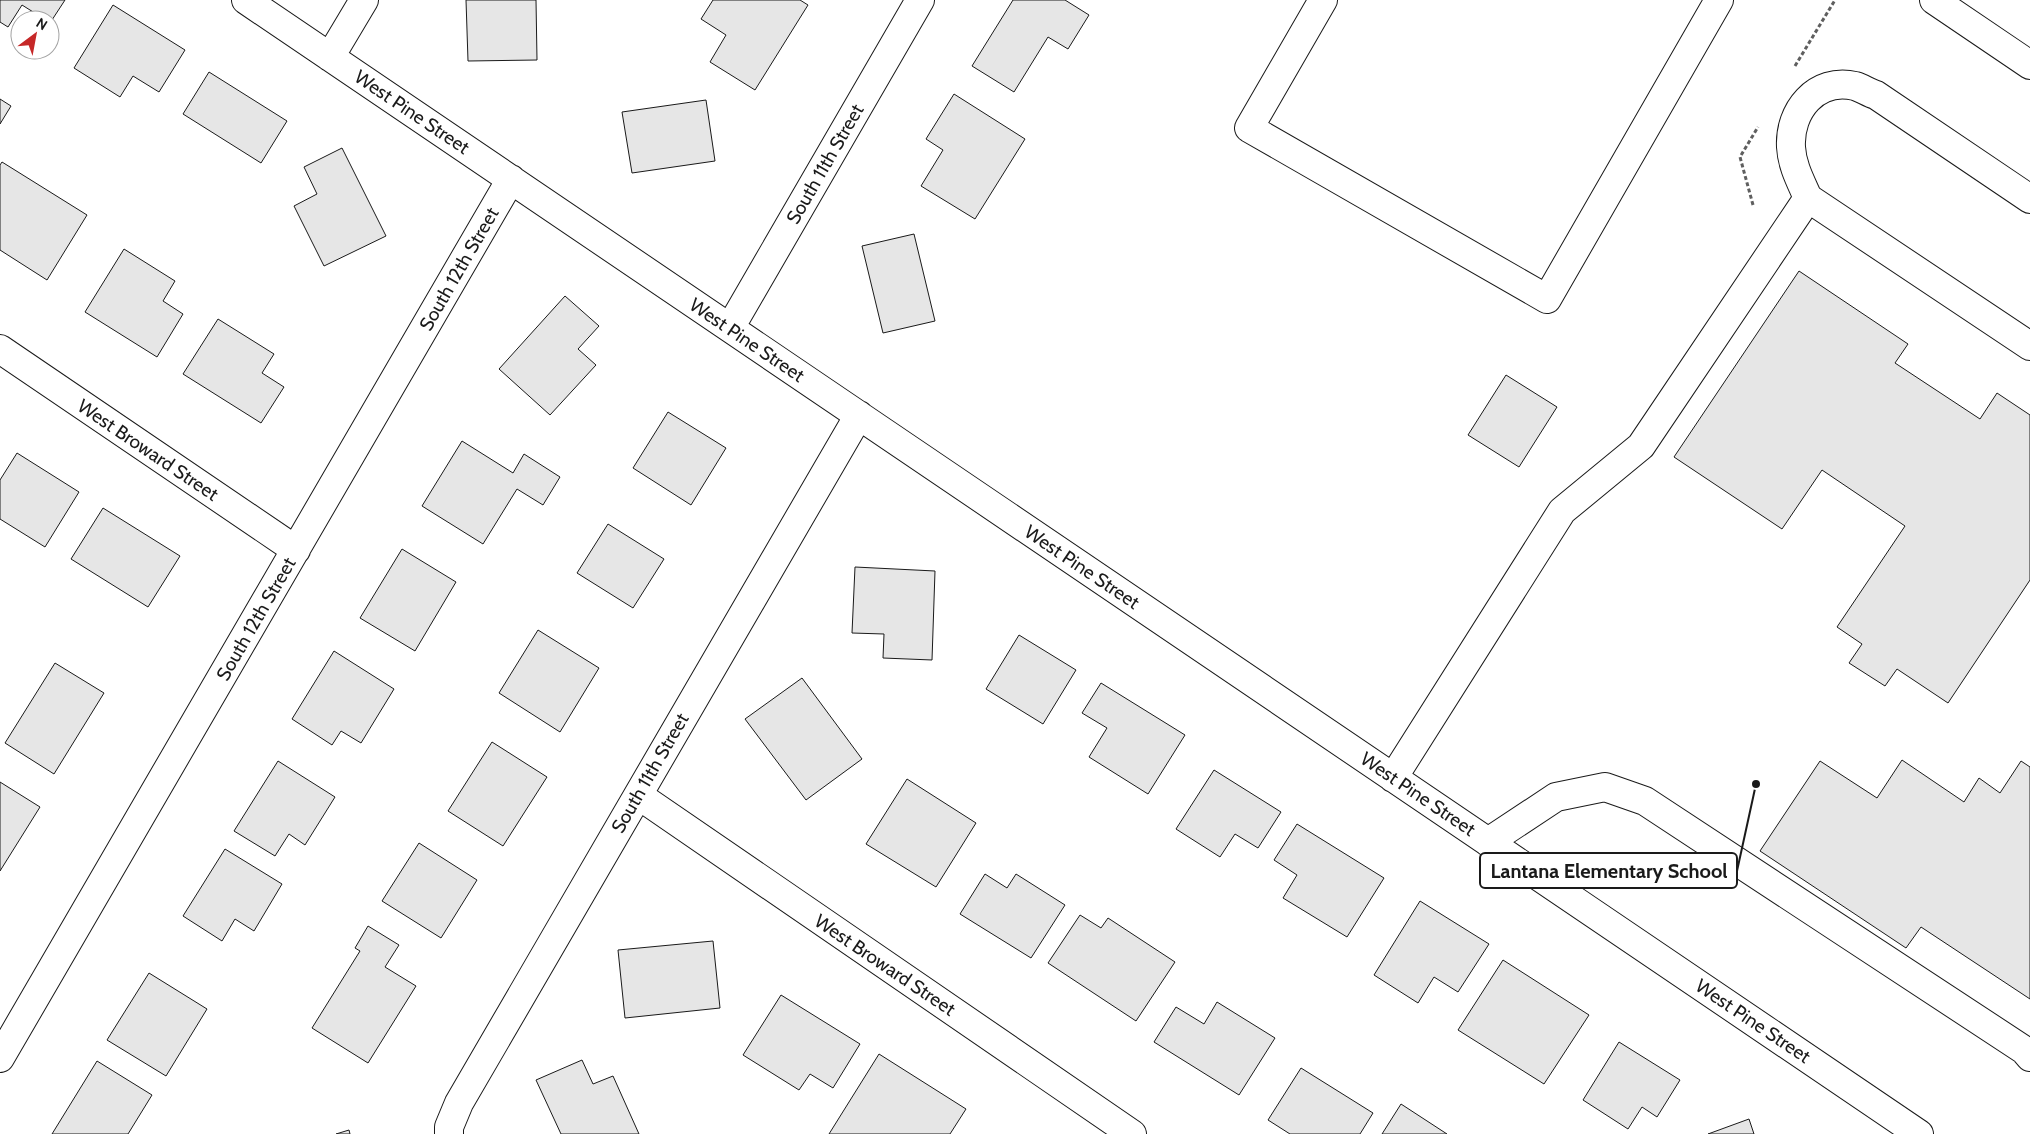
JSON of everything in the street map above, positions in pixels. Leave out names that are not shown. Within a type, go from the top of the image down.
[{"type":"street","name":"West Pine Street","points":[[246,0],[1915,1133]]},
{"type":"street","points":[[330,57],[364,0]]},
{"type":"street","name":"South 11th Street","points":[[730,328],[920,0]]},
{"type":"street","points":[[1323,0],[1249,128],[1547,299],[1719,0]]},
{"type":"street","points":[[1934,0],[2030,65]]},
{"type":"street","points":[[2030,199],[1876,96],[1855,86],[1838,85],[1820,88],[1805,101],[1795,119],[1791,146],[1796,170],[1808,198],[2030,346]]},
{"type":"street","name":"South 12th Street","points":[[0,1058],[511,179]]},
{"type":"street","points":[[1393,778],[1562,512],[1641,446],[1808,198]]},
{"type":"street","name":"West Broward Street","points":[[0,349],[296,550]]},
{"type":"street","name":"South 11th Street","points":[[449,1134],[459,1102],[859,416]]},
{"type":"street","points":[[1488,842],[1556,797],[1605,787],[1645,801],[2024,1050],[2030,1057]]},
{"type":"street","name":"West Broward Street","points":[[638,795],[1132,1134]]},
{"type":"building","points":[[0,0],[65,0],[58,10],[30,10],[22,5],[19,10],[10,10],[10,24],[8,27],[0,22]]},
{"type":"building","points":[[466,0],[536,0],[537,60],[468,61]]},
{"type":"building","points":[[713,0],[800,0],[808,5],[755,90],[710,62],[726,35],[701,19]]},
{"type":"building","points":[[1013,0],[1065,0],[1089,15],[1068,49],[1048,37],[1014,92],[972,66]]},
{"type":"building","points":[[113,5],[185,50],[159,92],[133,76],[120,97],[74,68]]},
{"type":"building","points":[[209,72],[287,121],[261,163],[183,114]]},
{"type":"building","points":[[954,94],[1025,139],[975,219],[921,186],[943,150],[926,139]]},
{"type":"building","points":[[0,99],[11,106],[0,124]]},
{"type":"building","points":[[706,100],[715,161],[632,173],[622,112]]},
{"type":"building","points":[[342,148],[386,236],[324,266],[294,206],[317,194],[304,167]]},
{"type":"building","points":[[2,162],[87,215],[47,280],[0,250],[0,165]]},
{"type":"building","points":[[914,234],[935,321],[883,333],[862,246]]},
{"type":"building","points":[[124,249],[175,281],[163,301],[183,314],[157,357],[85,312]]},
{"type":"building","points":[[1799,271],[1908,344],[1895,363],[1980,419],[1997,393],[2030,415],[2030,580],[1948,703],[1897,669],[1885,686],[1849,663],[1862,644],[1837,627],[1905,526],[1822,470],[1782,529],[1674,457]]},
{"type":"building","points":[[565,296],[599,326],[578,349],[596,365],[550,415],[499,369]]},
{"type":"building","points":[[218,319],[274,354],[262,373],[284,387],[261,423],[183,374]]},
{"type":"building","points":[[1506,375],[1557,407],[1519,467],[1468,435]]},
{"type":"building","points":[[668,412],[726,448],[691,505],[633,468]]},
{"type":"building","points":[[462,441],[513,473],[524,454],[560,477],[543,505],[517,489],[483,544],[422,506]]},
{"type":"building","points":[[17,453],[79,492],[45,547],[0,519],[0,480]]},
{"type":"building","points":[[103,508],[180,556],[148,607],[71,559]]},
{"type":"building","points":[[608,524],[664,559],[633,608],[577,573]]},
{"type":"building","points":[[402,549],[456,582],[415,651],[360,618]]},
{"type":"building","points":[[855,567],[935,571],[932,660],[883,658],[884,634],[852,633]]},
{"type":"building","points":[[538,630],[599,668],[560,732],[499,693]]},
{"type":"building","points":[[1019,635],[1076,670],[1043,724],[986,689]]},
{"type":"building","points":[[334,651],[394,689],[361,743],[341,731],[332,745],[292,719]]},
{"type":"building","points":[[55,663],[104,693],[54,774],[5,743]]},
{"type":"building","points":[[802,678],[862,759],[806,800],[745,719]]},
{"type":"building","points":[[1101,683],[1185,735],[1148,794],[1089,757],[1107,728],[1082,713]]},
{"type":"building","points":[[492,742],[547,777],[503,846],[448,811]]},
{"type":"building","points":[[1902,760],[1964,802],[1979,778],[2000,793],[2021,761],[2030,767],[2030,999],[1921,927],[1906,948],[1760,851],[1820,761],[1877,798]]},
{"type":"building","points":[[278,761],[335,797],[305,845],[289,834],[275,856],[234,831]]},
{"type":"building","points":[[1214,770],[1281,812],[1258,848],[1235,834],[1220,857],[1176,829]]},
{"type":"building","points":[[907,779],[976,823],[936,887],[866,844]]},
{"type":"building","points":[[0,782],[40,807],[0,871]]},
{"type":"building","points":[[1297,824],[1384,878],[1347,937],[1283,898],[1297,875],[1274,860]]},
{"type":"building","points":[[419,843],[477,880],[441,938],[382,901]]},
{"type":"building","points":[[225,849],[282,884],[254,931],[235,919],[222,941],[183,916]]},
{"type":"building","points":[[985,874],[1007,888],[1016,874],[1065,905],[1031,958],[960,914]]},
{"type":"building","points":[[1420,901],[1489,944],[1458,992],[1434,977],[1418,1003],[1374,975]]},
{"type":"building","points":[[1080,915],[1101,928],[1108,918],[1175,962],[1136,1021],[1048,963]]},
{"type":"building","points":[[368,926],[399,945],[385,967],[416,986],[368,1063],[312,1028],[360,951],[355,948]]},
{"type":"building","points":[[713,941],[720,1008],[625,1018],[618,950]]},
{"type":"building","points":[[1503,960],[1589,1015],[1544,1084],[1458,1030]]},
{"type":"building","points":[[149,973],[207,1009],[166,1076],[107,1040]]},
{"type":"building","points":[[781,995],[860,1044],[833,1088],[810,1074],[799,1090],[743,1055]]},
{"type":"building","points":[[1217,1002],[1275,1038],[1239,1095],[1154,1042],[1176,1007],[1204,1024]]},
{"type":"building","points":[[1619,1042],[1680,1080],[1657,1117],[1642,1107],[1628,1129],[1583,1100]]},
{"type":"building","points":[[879,1054],[966,1109],[950,1134],[829,1134]]},
{"type":"building","points":[[582,1060],[593,1084],[613,1076],[639,1134],[561,1134],[536,1080]]},
{"type":"building","points":[[97,1061],[152,1095],[128,1134],[52,1134]]},
{"type":"building","points":[[1301,1068],[1373,1113],[1360,1134],[1290,1134],[1268,1120]]},
{"type":"building","points":[[1401,1104],[1447,1134],[1382,1134]]},
{"type":"building","points":[[1749,1119],[1754,1134],[1708,1134]]},
{"type":"building","points":[[349,1130],[350,1134],[336,1134]]},
{"type":"place","name":"Lantana Elementary School","points":[[1756,784]]}]
